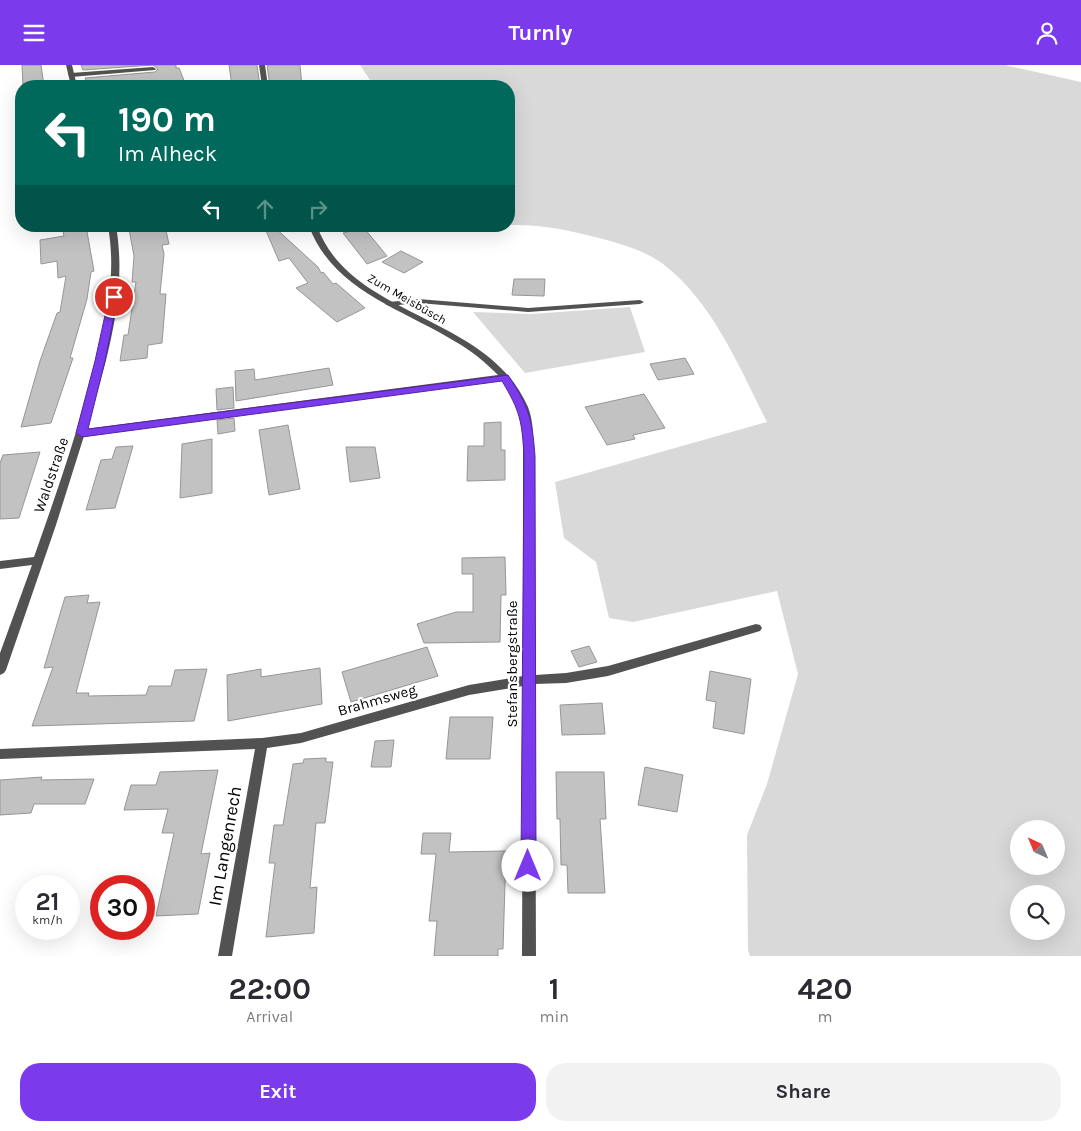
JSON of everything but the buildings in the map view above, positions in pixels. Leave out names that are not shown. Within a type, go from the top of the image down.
[{"type":"street","points":[[69,65],[72,80]]},
{"type":"street","points":[[262,65],[264,80]]},
{"type":"street","points":[[70,75],[136,67],[152,69]]},
{"type":"street","name":"Waldstraße","points":[[0,670],[82,433],[112,311],[117,269],[113,232]]},
{"type":"street","name":"Zum Meisbüsch","points":[[316,232],[324,249],[349,277],[389,304],[463,343],[486,359],[504,377]]},
{"type":"street","points":[[389,304],[418,301],[528,310],[640,302]]},
{"type":"street","points":[[82,433],[504,377]]},
{"type":"street","name":"Stefansbergstraße","points":[[504,377],[523,407],[527,424],[529,456],[529,956]]},
{"type":"street","points":[[0,565],[38,561]]},
{"type":"street","name":"Brahmsweg","points":[[0,754],[262,743],[301,738],[469,690],[528,680],[566,679],[608,671],[756,628]]},
{"type":"street","name":"Im Langenrech","points":[[225,956],[262,743]]},
{"type":"shaded area","points":[[360,65],[1005,65],[1081,82],[1081,956],[750,956],[748,950],[747,835],[767,784],[798,674],[777,591],[633,622],[609,618],[596,562],[564,538],[555,482],[767,422],[723,337],[710,316],[681,279],[663,264],[632,248],[588,235],[543,227],[515,225],[515,80],[370,80]]},
{"type":"shaded area","points":[[630,307],[645,352],[525,373],[473,312],[531,314]]},
{"type":"route","points":[[114,297],[82,433],[504,377],[523,407],[527,424],[529,456],[528,866]]}]
